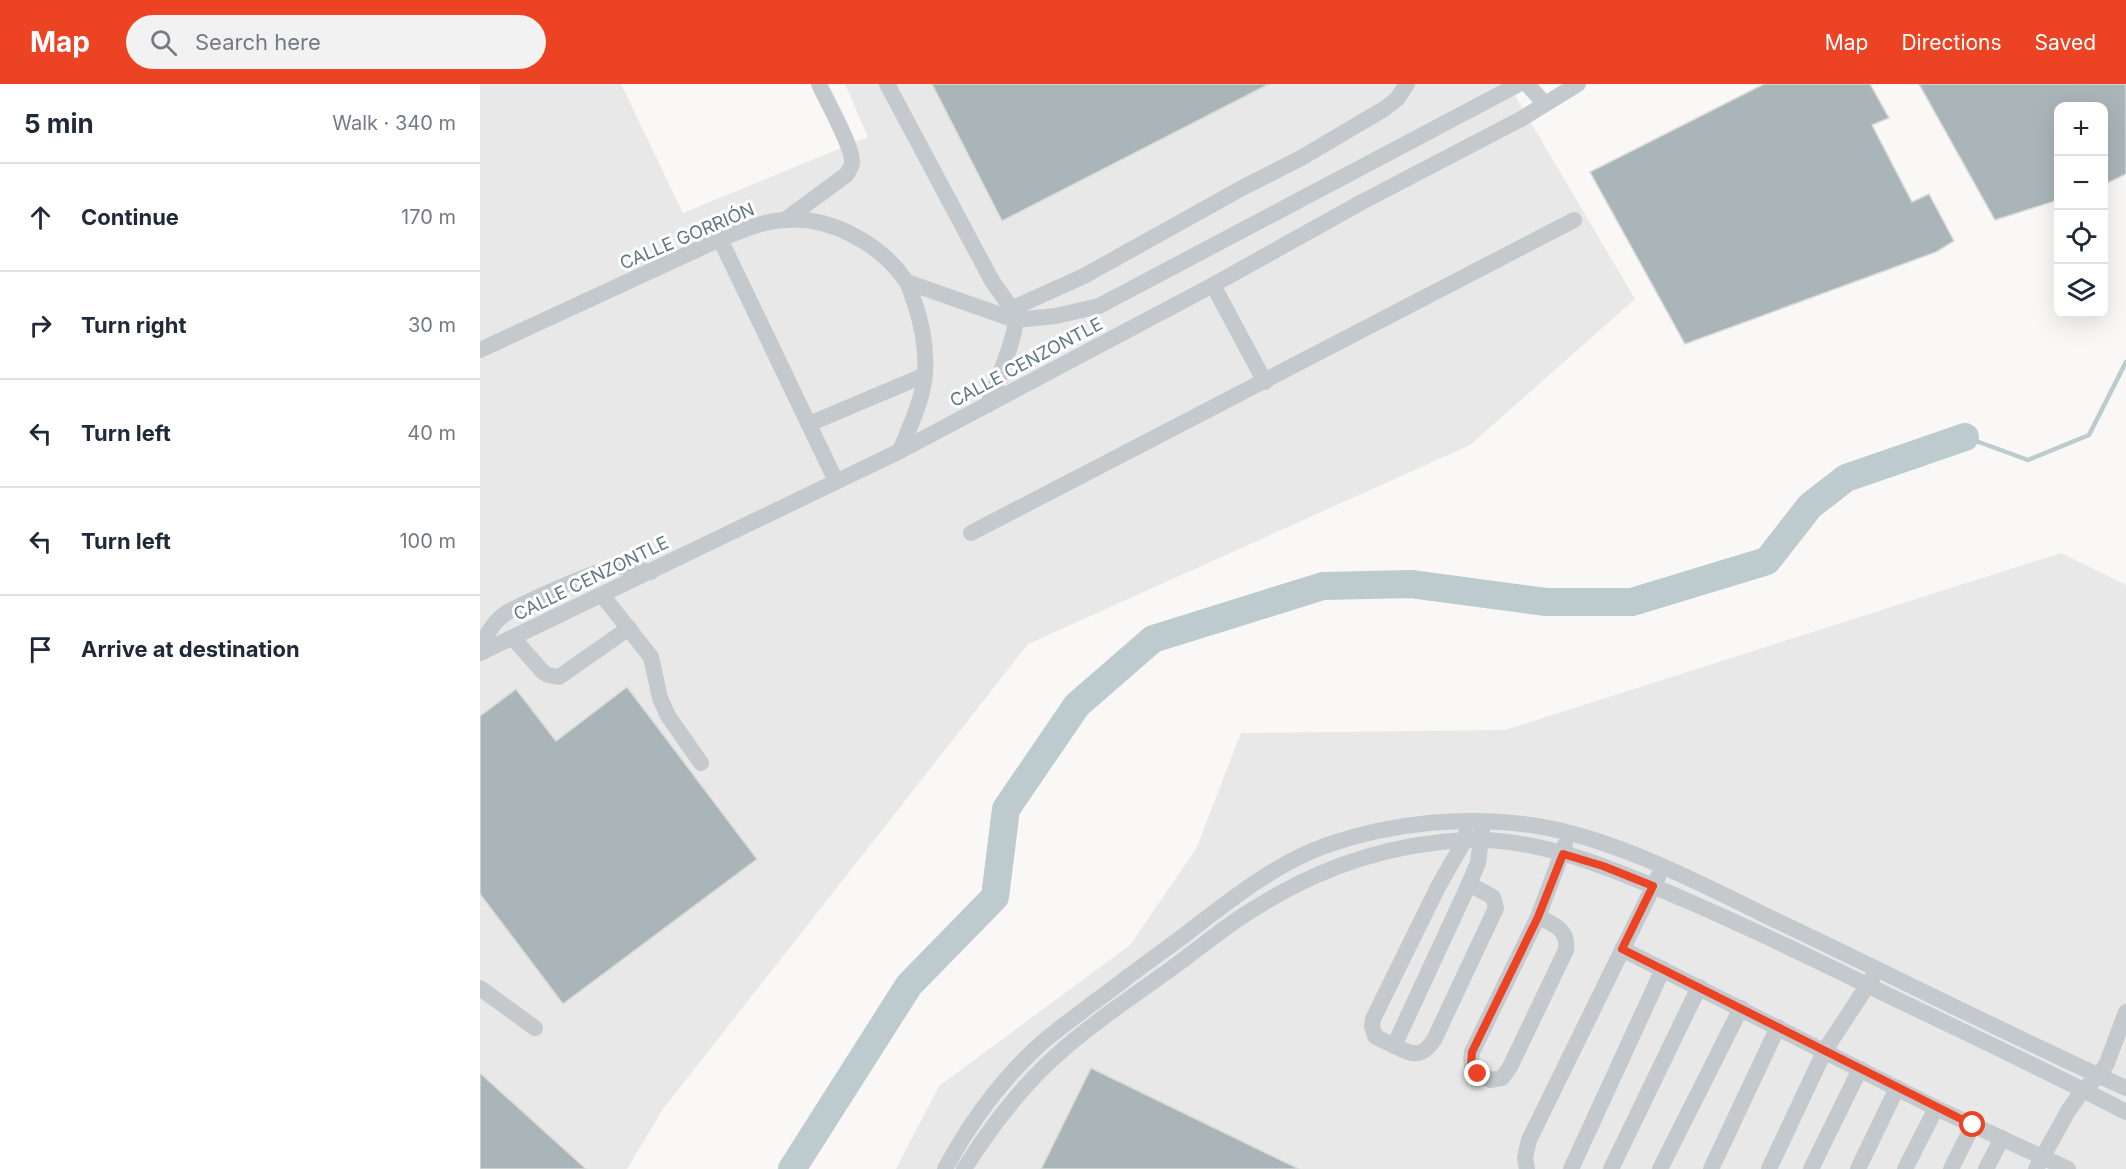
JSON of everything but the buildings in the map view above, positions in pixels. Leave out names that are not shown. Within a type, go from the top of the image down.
[{"type":"street","points":[[785,220],[851,169],[849,148],[819,84]]},
{"type":"street","points":[[887,84],[991,279],[1013,315],[1010,343],[988,405]]},
{"type":"street","points":[[1013,315],[1242,188],[1301,158],[1384,109],[1398,99],[1407,84]]},
{"type":"street","name":"CALLE CENZONTLE","points":[[907,282],[1013,315],[1056,316],[1098,306],[1519,84]]},
{"type":"street","points":[[1527,84],[1545,104]]},
{"type":"street","name":"CALLE CENZONTLE","points":[[480,653],[900,451],[1521,119],[1569,86]]},
{"type":"street","name":"CALLE GORRIÓN","points":[[480,350],[754,225],[785,220],[810,220],[837,227],[866,243],[884,257],[907,282],[921,319],[924,334],[925,375],[920,399],[900,451]]},
{"type":"street","points":[[971,533],[1574,220]]},
{"type":"street","points":[[720,239],[836,482]]},
{"type":"street","points":[[1213,285],[1264,382]]},
{"type":"street","points":[[808,424],[925,375]]},
{"type":"street","points":[[480,646],[492,626],[503,614],[544,595],[611,567],[626,567],[651,572]]},
{"type":"street","points":[[602,595],[651,657],[656,687],[669,716],[701,763]]},
{"type":"street","points":[[513,638],[543,672],[559,677],[629,628]]},
{"type":"street","points":[[1394,1046],[1478,863],[1473,840],[1475,821]]},
{"type":"street","points":[[945,1169],[972,1121],[1036,1048],[1156,955],[1267,875],[1312,851],[1368,834],[1418,825],[1475,821],[1537,826],[1569,833],[1663,868],[2126,1088]]},
{"type":"street","points":[[1538,917],[1562,931],[1566,938],[1566,950],[1510,1068],[1502,1078],[1491,1080],[1473,1071],[1472,1052],[1538,917],[1569,833]]},
{"type":"street","points":[[1469,885],[1493,897],[1496,908],[1434,1040],[1424,1052],[1411,1054],[1375,1036],[1372,1026],[1373,1019],[1439,885],[1473,840]]},
{"type":"street","points":[[964,1169],[1006,1109],[1046,1065],[1121,1005],[1254,908],[1292,886],[1333,867],[1402,847],[1473,840],[1511,843],[1563,854],[1603,866],[1653,886],[1788,945],[2126,1112]]},
{"type":"street","points":[[1527,1169],[1525,1158],[1529,1140],[1663,868]]},
{"type":"street","points":[[1622,949],[1936,1108],[2002,1138],[2039,1163],[2068,1169]]},
{"type":"street","points":[[1571,1169],[1663,969]]},
{"type":"street","points":[[1769,1169],[1825,1050],[1878,969]]},
{"type":"street","points":[[1611,1169],[1699,987]]},
{"type":"street","points":[[480,988],[535,1028]]},
{"type":"street","points":[[1660,1169],[1741,1008]]},
{"type":"street","points":[[2039,1163],[2059,1126],[2084,1090],[2099,1076],[2112,1054],[2126,1012]]},
{"type":"street","points":[[1711,1169],[1778,1027]]},
{"type":"street","points":[[1811,1169],[1860,1068]]},
{"type":"street","points":[[1858,1169],[1897,1088]]},
{"type":"street","points":[[1905,1169],[1936,1108]]},
{"type":"street","points":[[1951,1169],[1973,1125]]},
{"type":"street","points":[[1986,1169],[2002,1138]]},
{"type":"shaded area","points":[[480,84],[621,84],[683,213],[868,137],[845,84],[1508,84],[1635,299],[1470,445],[1028,644],[663,1109],[627,1169],[480,1169]]},
{"type":"shaded area","points":[[2061,553],[2126,585],[2126,1169],[896,1169],[939,1086],[1130,945],[1196,849],[1241,733],[1505,730]]},
{"type":"waterway","points":[[1965,437],[2028,460],[2089,435],[2126,362]]},
{"type":"waterway","points":[[792,1169],[909,985],[995,897],[1006,809],[1077,705],[1153,639],[1323,586],[1411,584],[1546,602],[1632,602],[1767,561],[1810,506],[1846,478],[1965,437]]},
{"type":"route","points":[[1478,1074],[1471,1066],[1472,1052],[1538,917],[1563,854],[1603,866],[1653,886],[1622,949],[1973,1125]]}]
